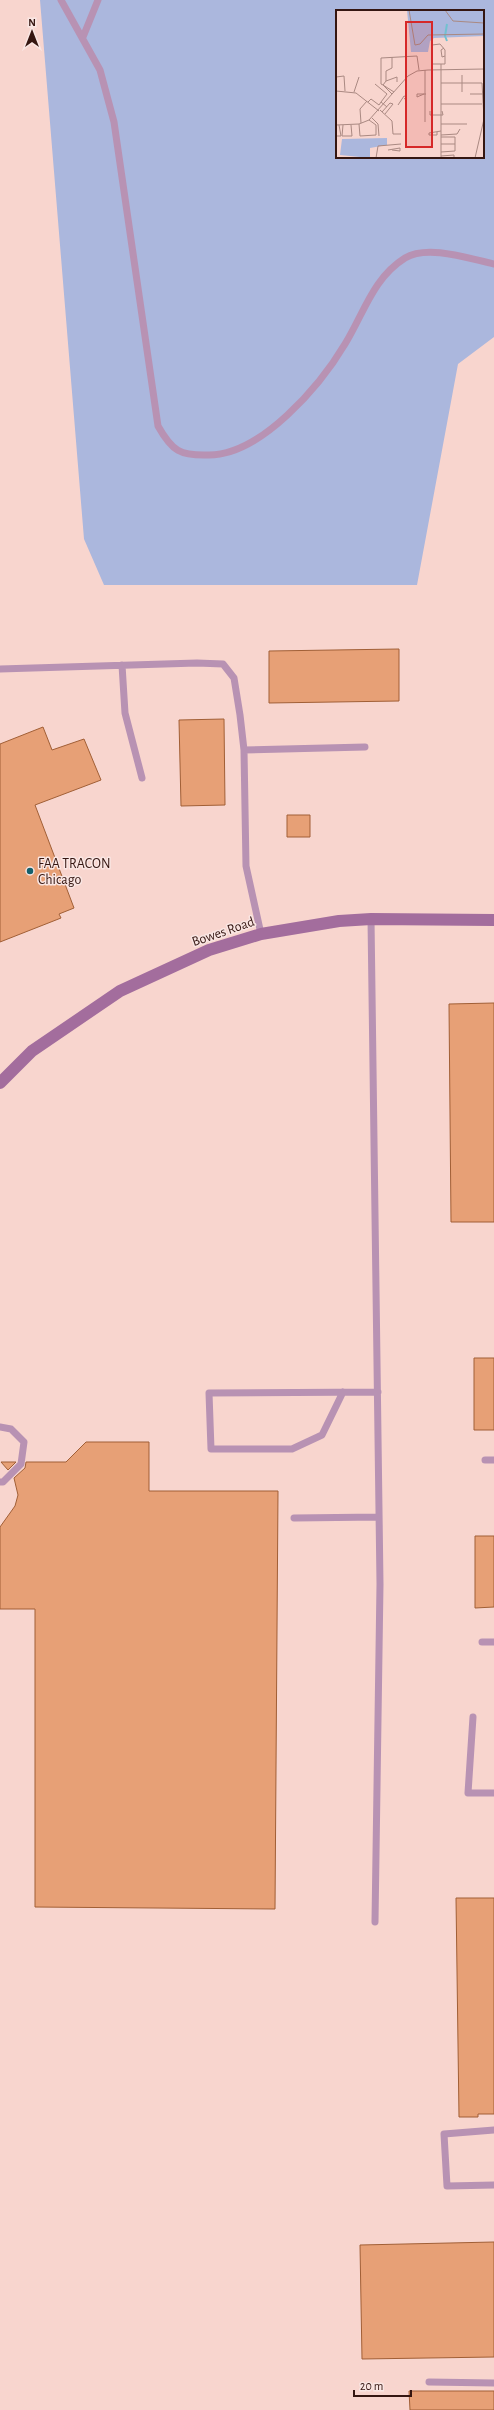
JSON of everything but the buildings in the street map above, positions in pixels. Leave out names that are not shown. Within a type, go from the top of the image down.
[{"type":"main road","name":"Bowes Road","points":[[0,1083],[32,1051],[120,991],[209,950],[261,934],[299,926],[371,919],[494,920]]},
{"type":"lane","points":[[61,0],[69,17],[83,37],[100,70],[114,122],[158,426],[167,443],[179,453],[194,456],[217,455],[240,447],[277,425],[309,394],[332,366],[377,284],[391,268],[406,257],[422,252],[451,254],[494,264]]},
{"type":"lane","points":[[83,37],[98,0]]},
{"type":"lane","points":[[0,669],[122,665],[223,664],[234,678],[244,750],[246,866],[261,934]]},
{"type":"lane","points":[[122,665],[125,713],[142,778]]},
{"type":"lane","points":[[244,750],[365,747]]},
{"type":"lane","points":[[371,919],[379,1517],[375,1922]]},
{"type":"lane","points":[[343,1392],[322,1435],[292,1449],[211,1449],[210,1393],[343,1392],[378,1392]]},
{"type":"lane","points":[[0,1427],[11,1429],[24,1442],[21,1464],[3,1482],[0,1482]]},
{"type":"lane","points":[[485,1460],[494,1460]]},
{"type":"lane","points":[[294,1518],[379,1517]]},
{"type":"lane","points":[[482,1642],[494,1642]]},
{"type":"lane","points":[[472,1717],[468,1793],[494,1793]]},
{"type":"lane","points":[[494,2130],[444,2134],[448,2186],[494,2185]]},
{"type":"lane","points":[[429,2382],[494,2383]]},
{"type":"shaded area","points":[[40,0],[494,0],[494,337],[458,364],[417,585],[104,585],[84,539]]},
{"type":"place","name":"FAA TRACON Chicago","points":[[30,871]]}]
